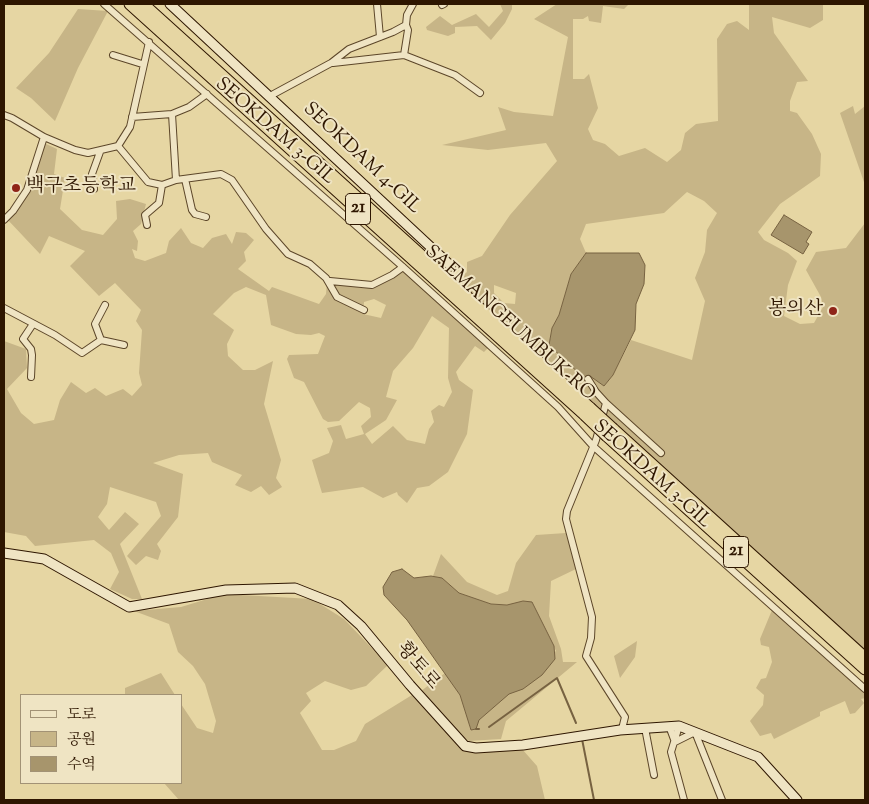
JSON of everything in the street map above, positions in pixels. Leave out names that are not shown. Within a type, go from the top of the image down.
[{"type":"highway","name":"SAEMANGEUMBUK-RO","points":[[129,4],[865,658]]},
{"type":"highway","name":"SAEMANGEUMBUK-RO","points":[[143,4],[587,412]]},
{"type":"highway","name":"SAEMANGEUMBUK-RO","points":[[610,432],[865,669]]},
{"type":"main road","name":"SEOKDAM 4-GIL","points":[[170,4],[451,266]]},
{"type":"main road","name":"황토로","points":[[4,553],[44,559],[129,607],[226,590],[295,588],[317,595],[338,605],[362,626],[410,685],[465,746],[476,748],[523,745],[622,729],[674,726],[695,732],[758,757],[797,800]]},
{"type":"street","name":"SEOKDAM 3-GIL","points":[[106,4],[403,266],[558,407],[594,446],[865,689]]},
{"type":"street","points":[[377,4],[380,38]]},
{"type":"street","points":[[404,55],[408,30],[406,25],[407,15],[412,4]]},
{"type":"street","name":"SEOKDAM 4-GIL","points":[[270,96],[331,63],[349,49],[380,38],[406,25]]},
{"type":"street","points":[[4,115],[44,137],[75,150],[88,153],[100,152],[118,146],[130,127],[142,64],[149,42]]},
{"type":"street","points":[[113,55],[142,64]]},
{"type":"street","points":[[331,63],[404,55],[456,75],[480,93]]},
{"type":"street","points":[[132,117],[172,114],[189,108],[207,94]]},
{"type":"street","points":[[172,114],[176,180]]},
{"type":"street","points":[[4,220],[13,211],[27,190],[44,137]]},
{"type":"street","points":[[118,146],[148,182],[162,185],[185,178],[221,174],[232,180],[266,229],[288,254],[310,264],[330,281],[372,284],[392,275],[403,266]]},
{"type":"street","points":[[94,189],[92,174],[100,152]]},
{"type":"street","points":[[185,178],[192,210],[195,214],[206,217]]},
{"type":"street","points":[[147,225],[145,215],[159,203],[162,185]]},
{"type":"street","points":[[330,281],[332,291],[337,296],[364,310]]},
{"type":"street","points":[[101,340],[95,324],[105,305]]},
{"type":"street","points":[[4,308],[82,353],[101,340],[124,345]]},
{"type":"street","points":[[32,377],[31,348],[23,339],[33,324]]},
{"type":"street","points":[[588,379],[606,403],[661,452]]},
{"type":"street","points":[[606,403],[594,446],[567,511],[566,519],[592,617],[592,638],[586,656],[625,717],[622,729]]},
{"type":"street","points":[[674,726],[675,742],[671,752],[684,800]]},
{"type":"street","points":[[645,728],[654,775]]},
{"type":"street","points":[[675,742],[695,732],[722,800]]},
{"type":"green space","points":[[500,4],[512,4],[512,9],[505,23],[491,40],[477,26],[455,27],[455,33],[448,36],[427,30],[426,27],[440,16],[452,25],[476,14],[489,27],[503,11]]},
{"type":"green space","points":[[557,4],[629,4],[624,9],[603,6],[601,23],[589,21],[588,16],[583,19],[573,19],[573,79],[584,79],[589,74],[598,108],[588,129],[593,140],[605,144],[619,156],[645,148],[667,162],[681,150],[685,133],[696,124],[718,121],[717,39],[727,24],[737,21],[749,30],[749,4],[823,4],[823,20],[810,28],[772,17],[774,33],[808,81],[797,82],[790,101],[790,111],[797,113],[812,134],[821,154],[820,176],[780,204],[758,232],[764,240],[788,253],[797,261],[788,285],[784,316],[800,324],[814,323],[823,307],[821,297],[806,270],[816,252],[846,248],[865,223],[865,651],[516,332],[490,312],[452,273],[460,278],[467,272],[467,262],[482,256],[510,215],[557,161],[546,143],[488,150],[442,145],[506,130],[498,107],[514,112],[553,116],[568,37],[534,19]],"holes":[[[687,192],[704,201],[717,213],[707,230],[705,252],[695,278],[705,301],[692,360],[631,340],[613,375],[604,386],[590,376],[584,378],[549,345],[552,328],[559,315],[571,274],[586,253],[580,239],[586,224],[664,213]],[[494,285],[516,293],[515,304],[504,303],[494,293]]]},
{"type":"green space","points":[[78,9],[108,11],[78,68],[55,121],[31,98],[16,88],[49,53]]},
{"type":"green space","points":[[853,106],[855,114],[865,106],[865,185],[840,113]]},
{"type":"green space","points":[[44,143],[57,149],[54,174],[65,178],[60,209],[82,230],[103,235],[117,219],[116,201],[130,199],[146,204],[141,224],[133,231],[138,241],[137,251],[132,249],[135,258],[145,261],[166,253],[169,241],[181,228],[191,243],[203,248],[212,238],[226,234],[232,244],[236,232],[246,233],[254,240],[244,252],[246,261],[238,269],[269,291],[272,287],[319,304],[326,294],[327,282],[363,288],[379,285],[404,271],[488,348],[484,352],[475,346],[456,372],[459,380],[473,390],[467,434],[448,472],[429,486],[417,488],[407,503],[397,492],[383,498],[363,487],[322,493],[312,460],[329,453],[333,441],[327,428],[341,425],[346,439],[364,434],[361,426],[371,417],[370,408],[359,402],[339,421],[328,422],[323,419],[304,382],[294,378],[287,359],[289,355],[318,354],[325,336],[319,333],[311,335],[296,334],[271,325],[266,295],[246,287],[234,293],[213,314],[234,330],[227,344],[228,356],[243,370],[255,370],[273,361],[264,404],[281,460],[276,478],[282,487],[269,495],[261,486],[251,492],[235,485],[242,475],[212,462],[208,453],[179,455],[153,463],[183,474],[178,517],[157,544],[161,551],[158,560],[146,556],[136,565],[127,556],[161,516],[156,502],[110,487],[107,504],[98,517],[109,530],[125,512],[139,524],[120,544],[142,599],[132,599],[110,589],[119,572],[111,553],[94,540],[35,546],[26,536],[4,532],[4,341],[26,349],[27,368],[7,389],[21,413],[34,424],[54,420],[60,400],[71,382],[86,393],[95,388],[106,396],[123,389],[132,396],[142,385],[139,373],[142,330],[136,321],[141,310],[115,283],[99,296],[70,266],[85,251],[49,236],[40,254],[7,219],[27,193]],"holes":[[[374,299],[386,305],[381,318],[363,314],[364,302]],[[432,316],[449,328],[448,378],[452,392],[444,407],[439,405],[431,411],[434,422],[429,429],[425,444],[407,440],[393,426],[372,444],[365,434],[386,420],[397,400],[386,397],[393,371],[413,348]]]},
{"type":"green space","points":[[566,533],[576,569],[551,581],[549,616],[561,649],[563,662],[577,662],[506,721],[501,739],[469,741],[458,733],[421,691],[445,673],[460,695],[470,728],[556,651],[533,604],[523,601],[511,605],[491,604],[459,593],[443,579],[433,576],[441,554],[467,582],[497,595],[508,591],[516,563],[536,535]]},
{"type":"green space","points":[[224,594],[312,599],[344,619],[388,665],[366,686],[351,690],[325,681],[306,693],[311,701],[300,713],[322,750],[334,750],[356,741],[365,724],[412,695],[476,753],[522,749],[537,766],[545,800],[179,800],[165,784],[182,784],[182,706],[197,728],[213,733],[216,721],[205,684],[193,666],[178,652],[169,624],[134,611],[181,607]]},
{"type":"green space","points":[[772,610],[865,694],[865,698],[861,699],[864,703],[855,713],[850,714],[845,701],[820,712],[820,716],[774,739],[771,733],[760,736],[750,721],[763,705],[764,695],[756,688],[761,679],[766,678],[772,662],[769,647],[761,645],[760,639]]},
{"type":"green space","points":[[637,641],[635,657],[620,678],[614,656]]},
{"type":"green space","points":[[161,673],[174,694],[125,694],[125,688]]},
{"type":"water","points":[[784,215],[812,232],[806,242],[809,244],[803,254],[771,235]]},
{"type":"water","points":[[586,253],[639,253],[645,265],[644,284],[636,304],[635,330],[613,375],[604,386],[590,376],[584,378],[549,345],[552,328],[559,315],[571,274]]},
{"type":"water","points":[[402,569],[414,578],[431,576],[442,578],[459,593],[491,604],[507,605],[523,601],[532,602],[554,646],[555,659],[542,675],[523,689],[509,694],[479,720],[476,729],[471,730],[460,695],[407,620],[384,595],[383,587],[392,572]]},
{"type":"waterway","points":[[489,727],[557,678],[576,723]]},
{"type":"waterway","points":[[582,739],[594,800]]},
{"type":"place","name":"백구초등학교","points":[[16,188]]},
{"type":"place","name":"봉의산","points":[[833,311]]}]
